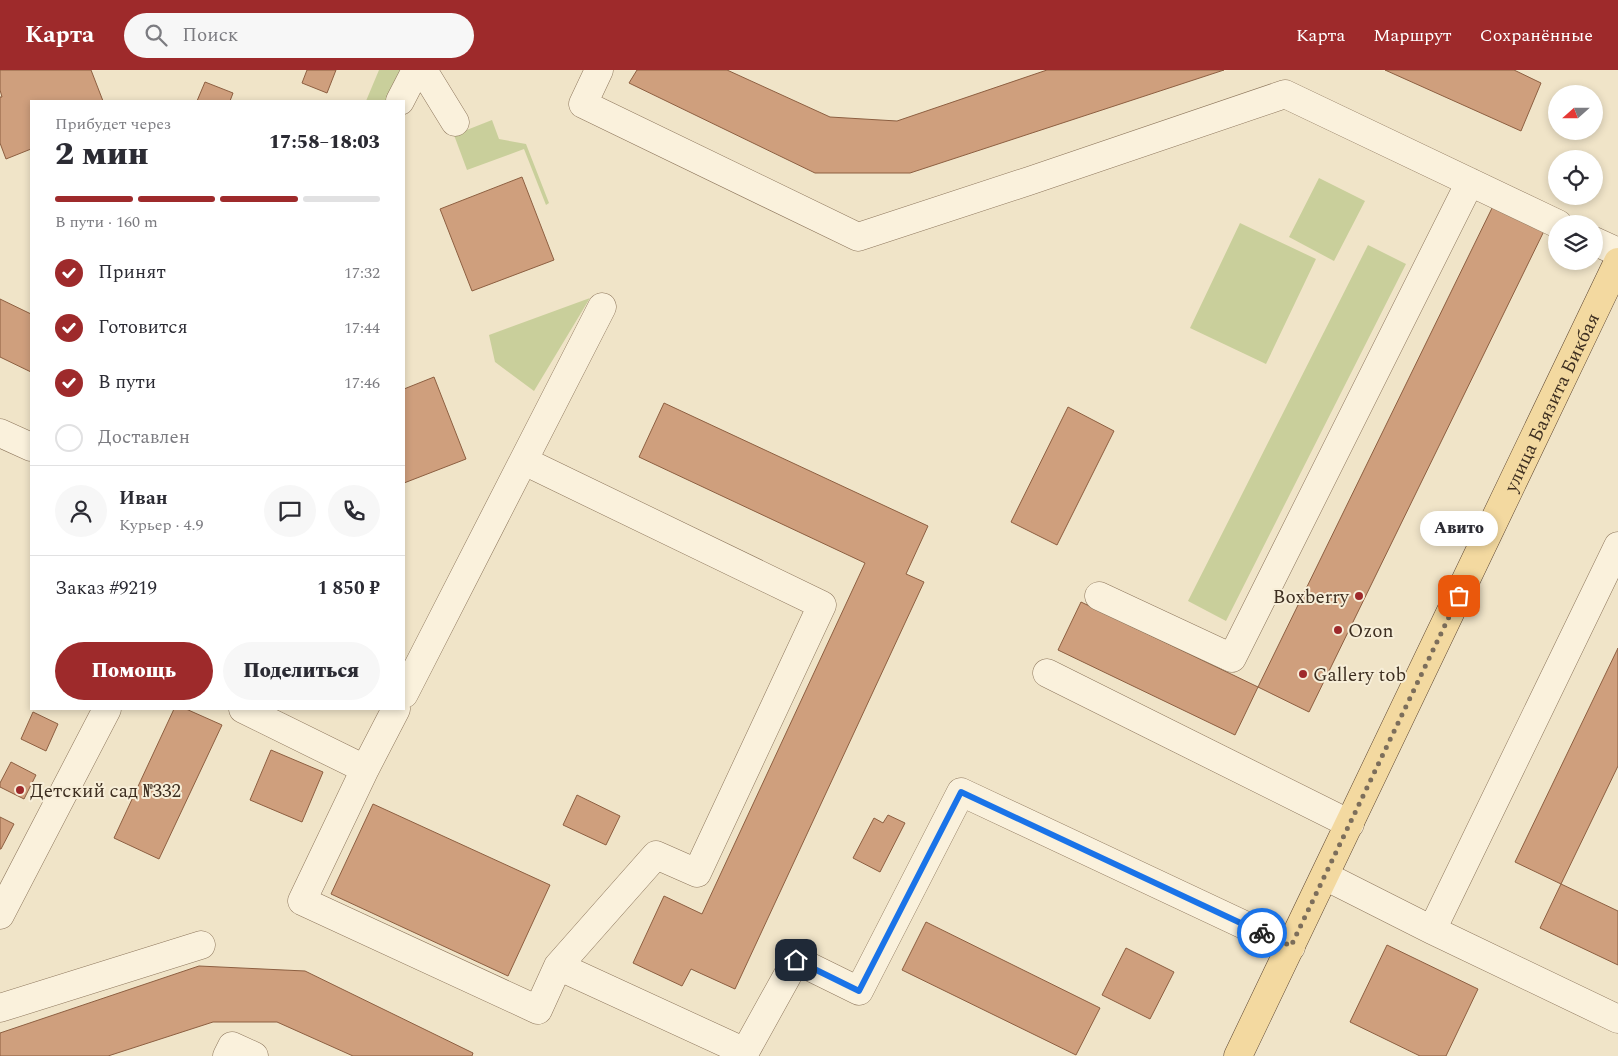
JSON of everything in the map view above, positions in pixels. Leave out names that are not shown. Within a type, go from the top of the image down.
[{"type":"main road","name":"улица Баязита Бикбая","points":[[1238,1056],[1618,262]]},
{"type":"lane","points":[[401,100],[416,70]]},
{"type":"lane","points":[[423,70],[455,122]]},
{"type":"lane","points":[[599,70],[583,104],[858,237],[1285,94],[1548,219]]},
{"type":"lane","points":[[1099,596],[1232,658],[1470,182]]},
{"type":"lane","points":[[1603,244],[1618,252]]},
{"type":"lane","points":[[405,692],[602,307]]},
{"type":"lane","points":[[0,433],[30,447]]},
{"type":"lane","points":[[395,710],[302,901],[538,1010],[558,966],[656,855],[696,873],[822,605],[524,461]]},
{"type":"lane","points":[[1432,930],[1618,546]]},
{"type":"lane","points":[[1047,673],[1350,824]]},
{"type":"lane","points":[[0,915],[106,710]]},
{"type":"lane","points":[[245,710],[365,770]]},
{"type":"lane","points":[[558,966],[745,1052],[796,960],[859,991],[961,792],[1291,946]]},
{"type":"lane","points":[[1325,876],[1432,930],[1618,1019]]},
{"type":"lane","points":[[0,1008],[201,945]]},
{"type":"lane","points":[[227,1056],[232,1046],[254,1056]]},
{"type":"green space","points":[[379,70],[401,70],[387,100],[366,100]]},
{"type":"green space","points":[[492,120],[499,139],[526,144],[549,203],[546,205],[524,149],[467,170],[454,135]]},
{"type":"green space","points":[[1319,178],[1365,201],[1334,261],[1289,237]]},
{"type":"green space","points":[[1240,223],[1316,259],[1266,364],[1190,328]]},
{"type":"green space","points":[[1368,245],[1406,264],[1226,621],[1188,601]]},
{"type":"green space","points":[[590,298],[534,391],[495,362],[489,335]]},
{"type":"building","points":[[0,70],[91,70],[103,100],[30,100],[30,149],[6,159],[0,143],[0,97],[2,97]]},
{"type":"building","points":[[307,70],[336,70],[327,93],[302,83]]},
{"type":"building","points":[[637,70],[727,70],[830,117],[897,121],[1047,70],[1224,70],[910,173],[815,173],[629,83]]},
{"type":"building","points":[[1385,70],[1514,70],[1541,83],[1521,131]]},
{"type":"building","points":[[205,82],[233,93],[230,100],[197,100]]},
{"type":"building","points":[[522,177],[554,260],[472,291],[440,209]]},
{"type":"building","points":[[1494,204],[1545,229],[1309,712],[1258,687]]},
{"type":"building","points":[[0,299],[30,314],[30,372],[0,357]]},
{"type":"building","points":[[434,377],[466,459],[405,483],[405,389]]},
{"type":"building","points":[[664,403],[928,526],[906,574],[924,582],[735,989],[691,969],[682,986],[633,963],[664,896],[702,914],[865,563],[639,457]]},
{"type":"building","points":[[1068,407],[1114,431],[1057,545],[1011,522]]},
{"type":"building","points":[[1081,602],[1258,687],[1235,735],[1058,650]]},
{"type":"building","points":[[1618,648],[1618,766],[1561,884],[1515,862]]},
{"type":"building","points":[[174,710],[188,710],[222,725],[159,859],[114,838]]},
{"type":"building","points":[[33,712],[58,724],[46,751],[21,739]]},
{"type":"building","points":[[271,750],[323,772],[302,822],[250,800]]},
{"type":"building","points":[[11,762],[36,775],[24,799],[0,787],[0,783]]},
{"type":"building","points":[[577,795],[620,816],[606,845],[563,825]]},
{"type":"building","points":[[373,804],[550,885],[508,976],[331,894]]},
{"type":"building","points":[[888,815],[905,823],[880,872],[853,858],[874,818],[883,823]]},
{"type":"building","points":[[0,817],[14,824],[1,849],[0,849]]},
{"type":"building","points":[[1561,884],[1618,911],[1618,965],[1540,928]]},
{"type":"building","points":[[926,922],[1100,1008],[1076,1055],[902,970]]},
{"type":"building","points":[[1387,945],[1478,989],[1446,1056],[1420,1056],[1350,1022]]},
{"type":"building","points":[[1126,948],[1174,972],[1150,1019],[1102,995]]},
{"type":"building","points":[[199,966],[305,971],[473,1053],[472,1056],[353,1056],[277,1022],[213,1022],[108,1056],[0,1056],[0,1033]]},
{"type":"way so far","points":[[1262,933],[1291,946],[1459,596]]},
{"type":"place","name":"Boxberry","points":[[1359,596]]},
{"type":"place","name":"Авито","points":[[1459,596]]},
{"type":"place","name":"Ozon","points":[[1338,630]]},
{"type":"place","name":"Gallery tob","points":[[1303,674]]},
{"type":"place","name":"Детский сад №332","points":[[20,790]]},
{"type":"route","points":[[796,960],[859,991],[961,792],[1262,933]]}]
